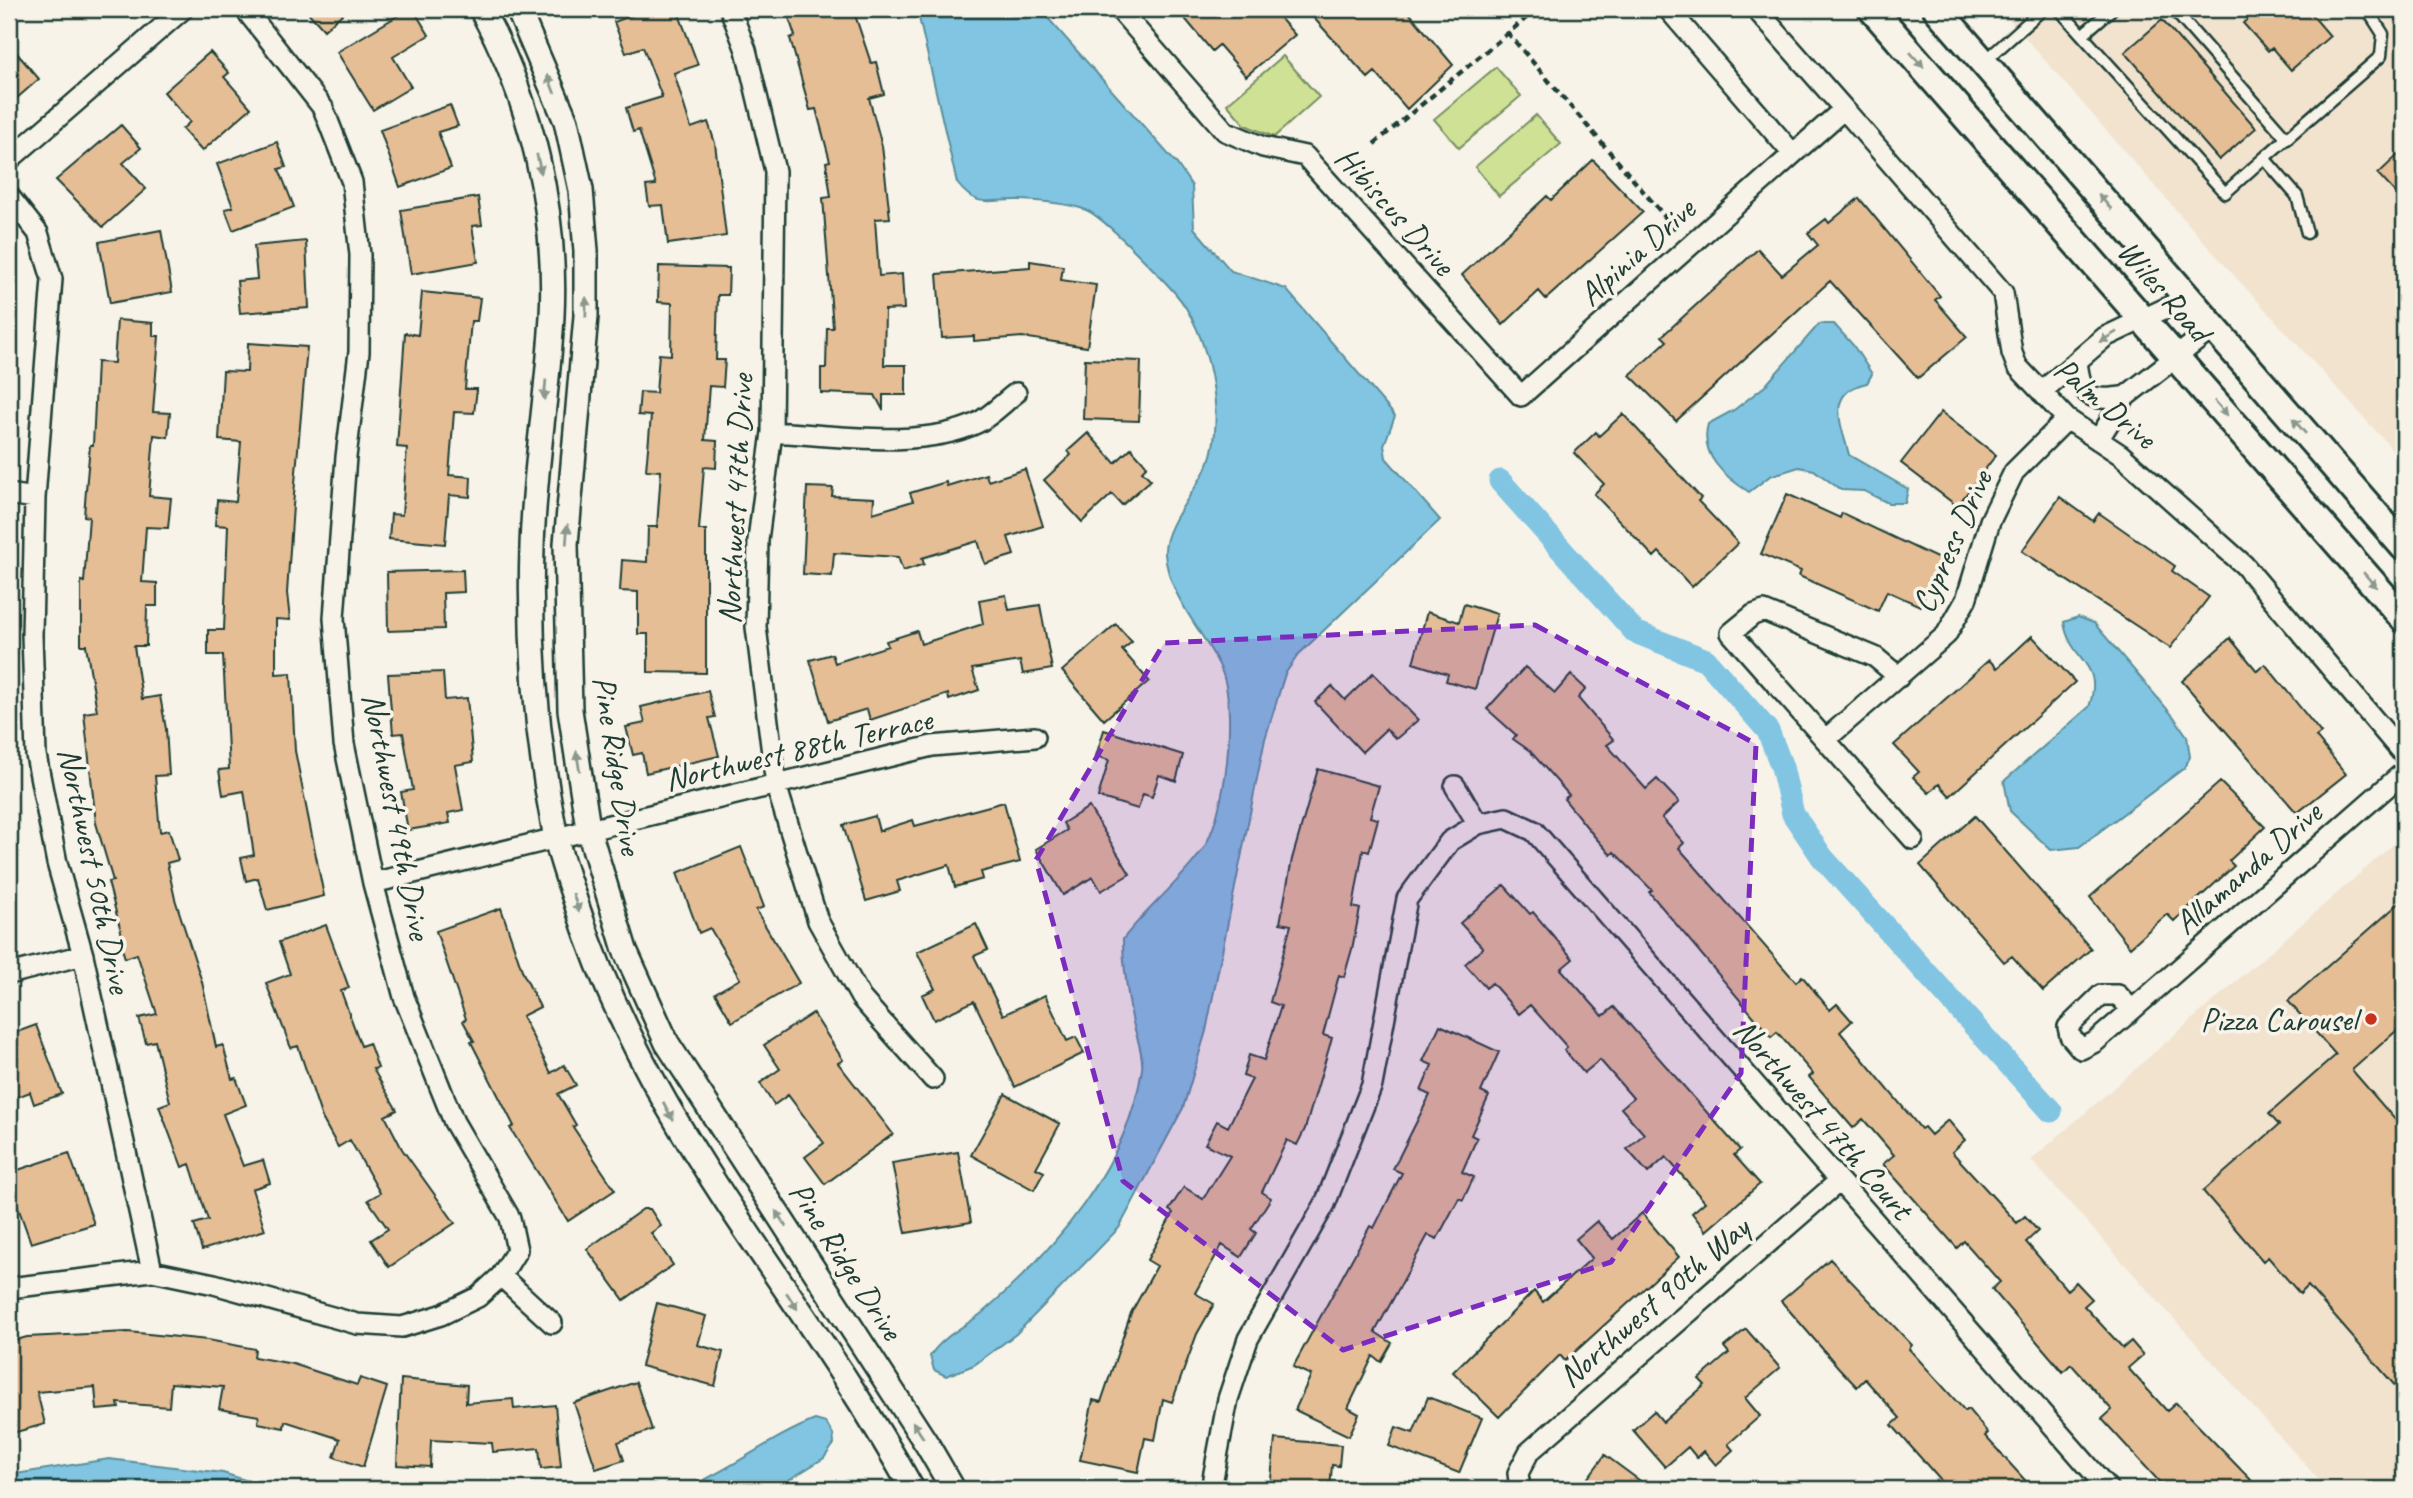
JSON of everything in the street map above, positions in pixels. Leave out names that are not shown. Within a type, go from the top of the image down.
[{"type":"main road","name":"Wiles Road","points":[[1872,9],[2404,619]]},
{"type":"main road","name":"Wiles Road","points":[[1937,9],[2404,547]]},
{"type":"street","points":[[9,160],[183,9]]},
{"type":"street","name":"Northwest 49th Drive","points":[[246,9],[323,108],[352,182],[360,255],[359,352],[346,457],[334,618],[344,744],[373,883],[404,998],[454,1122],[510,1217],[517,1250],[502,1276]]},
{"type":"street","name":"Pine Ridge Drive","points":[[481,9],[514,82],[539,160],[549,218],[552,316],[532,544],[531,638],[534,708],[555,838],[596,964],[642,1062],[678,1129],[857,1400],[912,1489]]},
{"type":"street","name":"Pine Ridge Drive","points":[[518,9],[566,121],[581,190],[586,251],[586,316],[566,544],[570,710],[588,828],[625,950],[667,1043],[953,1489]]},
{"type":"street","name":"Northwest 47th Drive","points":[[730,9],[746,50],[775,171],[772,432],[758,540],[756,627],[776,785],[818,921],[861,999],[933,1079]]},
{"type":"street","name":"Hibiscus Drive","points":[[1119,9],[1225,131],[1263,148],[1305,156],[1521,396]]},
{"type":"street","points":[[1668,9],[1793,154],[1844,109]]},
{"type":"street","name":"Palm Drive","points":[[1756,9],[2003,293],[2012,354],[2017,366],[2067,419],[2121,455],[2244,565],[2404,755]]},
{"type":"street","name":"Alpinia Drive","points":[[1521,396],[1793,154]]},
{"type":"street","name":"Northwest 50th Drive","points":[[9,196],[38,233],[52,279],[35,498],[32,635],[36,755],[57,863],[83,956],[152,1270]]},
{"type":"street","points":[[2042,392],[2105,337],[2188,298]]},
{"type":"street","points":[[2098,440],[2126,396],[2213,328]]},
{"type":"street","points":[[2077,361],[2080,384],[2086,393],[2098,399],[2126,396]]},
{"type":"street","points":[[772,432],[868,437],[933,436],[978,422],[1016,393]]},
{"type":"street","name":"Cypress Drive","points":[[1826,740],[1946,635],[1966,600],[1990,521],[2014,472],[2067,419]]},
{"type":"street","points":[[9,494],[35,498]]},
{"type":"street","points":[[1899,677],[1875,657],[1763,611],[1753,615],[1731,633],[1913,839]]},
{"type":"street","name":"Northwest 88th Terrace","points":[[373,883],[588,828],[932,746],[1035,737]]},
{"type":"street","name":"Allamanda Drive","points":[[2132,1010],[2404,772]]},
{"type":"street","points":[[1213,1484],[1228,1399],[1248,1339],[1325,1204],[1372,1085],[1407,899],[1450,841],[1478,824],[1455,786]]},
{"type":"street","name":"Northwest 47th Court","points":[[1478,824],[1506,818],[1534,831],[2108,1489]]},
{"type":"street","points":[[9,974],[83,956]]},
{"type":"street","name":"Northwest 90th Way","points":[[1519,1481],[1529,1452],[1838,1182]]},
{"type":"street","points":[[9,1288],[152,1270],[214,1284],[358,1324],[402,1327],[441,1315],[478,1297],[502,1276],[552,1323]]},
{"type":"lane","points":[[1984,62],[2043,9]]},
{"type":"lane","points":[[2059,9],[2225,192],[2381,56],[2383,34],[2367,9]]},
{"type":"lane","points":[[2082,35],[2112,9]]},
{"type":"lane","points":[[2173,9],[2287,139]]},
{"type":"lane","points":[[2264,158],[2297,196],[2307,233]]},
{"type":"path","points":[[1374,144],[1537,9]]},
{"type":"path","points":[[1507,32],[1690,246]]},
{"type":"highlighted area","points":[[1535,625],[1756,744],[1741,1073],[1611,1262],[1343,1350],[1123,1181],[1036,860],[1164,643]]},
{"type":"shaded area","points":[[2000,9],[2404,9],[2404,466],[2387,443],[2211,250]]},
{"type":"shaded area","points":[[2404,835],[2404,1489],[2327,1489],[2031,1160]]},
{"type":"green space","points":[[1283,56],[1319,97],[1274,137],[1245,125],[1227,104]]},
{"type":"green space","points":[[1496,67],[1521,96],[1459,148],[1434,119]]},
{"type":"green space","points":[[1536,115],[1561,144],[1499,196],[1475,167]]},
{"type":"water","points":[[917,9],[1040,9],[1177,164],[1192,186],[1194,228],[1231,271],[1286,289],[1395,416],[1384,445],[1386,458],[1440,520],[1298,655],[1285,674],[1265,739],[1206,1031],[1183,1108],[1119,1228],[1016,1334],[974,1365],[946,1376],[934,1370],[930,1356],[935,1349],[1009,1289],[1061,1234],[1084,1204],[1121,1139],[1134,1105],[1142,1069],[1141,1050],[1127,988],[1123,939],[1192,864],[1210,836],[1223,789],[1229,707],[1220,667],[1172,584],[1165,554],[1169,532],[1203,474],[1213,445],[1215,399],[1205,351],[1197,329],[1175,293],[1132,248],[1086,210],[1025,200],[978,200],[957,183]]},
{"type":"water","points":[[1819,324],[1834,324],[1853,345],[1872,374],[1867,383],[1854,387],[1845,394],[1841,402],[1840,422],[1849,455],[1908,489],[1905,503],[1888,503],[1864,491],[1841,490],[1814,470],[1799,467],[1770,476],[1749,492],[1723,472],[1711,455],[1707,446],[1708,424],[1734,410],[1765,386]]},
{"type":"water","points":[[2078,617],[2094,623],[2174,717],[2187,736],[2190,757],[2184,768],[2079,847],[2051,850],[2010,811],[2004,781],[2089,707],[2093,680],[2090,670],[2067,635],[2064,622]]},
{"type":"water","points":[[815,1420],[826,1423],[833,1434],[834,1444],[824,1458],[774,1489],[685,1489],[798,1427]]},
{"type":"water","points":[[109,1459],[223,1473],[273,1489],[9,1489],[9,1475]]},
{"type":"building","points":[[305,9],[348,9],[324,30]]},
{"type":"building","points":[[413,9],[429,35],[393,57],[411,87],[373,110],[337,52]]},
{"type":"building","points":[[649,9],[677,9],[698,65],[674,73],[691,128],[708,122],[715,143],[726,236],[668,244],[663,205],[649,206],[646,186],[656,185],[639,130],[633,132],[626,108],[662,97],[643,47],[626,53],[614,22]]},
{"type":"building","points":[[786,9],[853,9],[871,63],[876,62],[884,94],[869,98],[882,146],[890,218],[875,219],[879,276],[902,274],[904,309],[885,310],[884,365],[906,365],[906,395],[883,395],[883,410],[875,395],[821,393],[821,368],[826,368],[827,328],[833,328],[823,198],[831,197],[826,162],[830,161],[816,109],[810,110],[790,38],[795,36]]},
{"type":"building","points":[[1177,9],[1272,9],[1295,35],[1246,76],[1219,45],[1212,51]]},
{"type":"building","points":[[1323,9],[1406,9],[1453,65],[1407,109],[1375,72],[1368,78],[1313,17]]},
{"type":"building","points":[[2239,9],[2307,9],[2330,36],[2291,70],[2272,48],[2268,51],[2243,23],[2248,19]]},
{"type":"building","points":[[2162,20],[2256,128],[2219,160],[2125,52]]},
{"type":"building","points":[[9,44],[39,79],[9,105]]},
{"type":"building","points":[[210,52],[229,73],[224,77],[251,108],[202,151],[182,129],[190,122],[164,92]]},
{"type":"building","points":[[450,105],[458,126],[438,132],[451,168],[400,187],[380,130]]},
{"type":"building","points":[[121,125],[141,148],[123,163],[146,189],[103,227],[56,180]]},
{"type":"building","points":[[277,142],[286,167],[279,169],[294,207],[233,230],[225,209],[233,207],[217,164]]},
{"type":"building","points":[[2404,149],[2404,202],[2378,174]]},
{"type":"building","points":[[1593,160],[1643,212],[1546,299],[1539,291],[1503,325],[1462,275],[1547,196],[1551,200]]},
{"type":"building","points":[[478,197],[482,225],[472,226],[478,262],[411,274],[401,210]]},
{"type":"building","points":[[1859,198],[1940,296],[1935,300],[1967,337],[1918,378],[1830,281],[1676,421],[1630,375],[1667,341],[1662,336],[1758,249],[1782,275],[1818,245],[1808,233],[1826,219],[1829,223]]},
{"type":"building","points":[[161,230],[172,292],[110,303],[99,242]]},
{"type":"building","points":[[306,241],[309,308],[240,313],[237,281],[257,279],[254,246]]},
{"type":"building","points":[[1030,261],[1063,266],[1061,280],[1096,285],[1087,347],[1022,337],[974,341],[974,336],[942,338],[937,274],[1030,267]]},
{"type":"building","points":[[659,266],[729,268],[728,295],[718,295],[716,360],[725,360],[723,387],[709,386],[705,440],[717,441],[716,468],[704,467],[699,530],[706,530],[706,673],[648,672],[648,634],[638,634],[638,592],[620,591],[622,560],[647,562],[648,527],[657,527],[661,471],[646,470],[651,416],[638,415],[640,392],[656,393],[659,354],[671,355],[672,303],[658,302]]},
{"type":"building","points":[[422,292],[480,298],[477,321],[471,321],[465,389],[477,389],[474,413],[454,412],[449,475],[471,477],[470,497],[449,495],[445,544],[389,539],[391,514],[402,515],[407,448],[397,447],[405,333],[418,335]]},
{"type":"building","points":[[117,320],[153,323],[153,336],[159,336],[153,412],[170,413],[168,437],[154,435],[149,496],[171,498],[168,528],[146,527],[142,582],[157,583],[157,606],[147,606],[146,646],[134,646],[142,699],[160,696],[166,729],[169,775],[155,776],[160,832],[169,830],[178,860],[167,863],[175,899],[202,982],[216,1047],[223,1045],[232,1079],[236,1078],[246,1105],[223,1114],[243,1166],[263,1160],[270,1183],[252,1189],[265,1230],[202,1250],[194,1224],[208,1220],[190,1164],[182,1167],[159,1106],[170,1102],[155,1041],[146,1043],[139,1018],[157,1014],[137,954],[125,958],[118,936],[122,935],[108,882],[113,881],[96,823],[84,713],[97,711],[86,645],[81,645],[81,581],[84,582],[89,517],[84,516],[86,490],[90,445],[93,445],[97,362],[114,363]]},
{"type":"building","points":[[248,343],[307,347],[287,593],[290,620],[276,619],[276,674],[291,673],[295,751],[324,896],[267,910],[258,878],[246,881],[241,858],[254,855],[244,791],[223,795],[219,770],[229,769],[223,655],[208,655],[208,630],[224,630],[228,526],[215,525],[217,500],[236,502],[241,442],[219,440],[223,371],[247,372]]},
{"type":"building","points":[[1085,359],[1141,361],[1139,421],[1083,419]]},
{"type":"building","points":[[1941,412],[1996,455],[1957,506],[1901,463]]},
{"type":"building","points":[[1623,414],[1701,498],[1698,501],[1738,543],[1692,587],[1659,552],[1654,557],[1594,494],[1604,484],[1574,453],[1596,432],[1599,436]]},
{"type":"building","points":[[1088,433],[1115,463],[1131,448],[1147,466],[1142,471],[1151,480],[1122,505],[1112,494],[1082,522],[1044,480],[1071,455],[1068,451]]},
{"type":"building","points":[[1025,469],[1043,526],[1008,537],[1014,555],[985,564],[978,541],[922,558],[924,564],[903,571],[898,557],[834,553],[832,576],[803,574],[807,487],[833,488],[832,496],[874,498],[873,513],[913,501],[910,493],[946,482],[947,486],[986,474],[988,481]]},
{"type":"building","points":[[1787,494],[1840,518],[1842,513],[1941,560],[1920,606],[1887,591],[1878,611],[1799,576],[1801,571],[1761,554]]},
{"type":"building","points":[[2060,497],[2093,521],[2099,513],[2175,566],[2172,571],[2209,597],[2170,648],[2022,551]]},
{"type":"building","points":[[463,570],[464,592],[443,593],[444,629],[388,631],[387,572]]},
{"type":"building","points":[[1006,595],[1009,610],[1040,605],[1052,669],[1023,674],[1020,661],[972,669],[979,690],[949,700],[948,694],[870,720],[867,709],[828,721],[810,660],[832,654],[835,663],[888,646],[886,641],[917,631],[921,644],[983,624],[979,600]]},
{"type":"building","points":[[1464,604],[1497,614],[1475,689],[1446,681],[1448,674],[1413,663],[1427,612],[1459,622]]},
{"type":"building","points":[[1116,624],[1132,642],[1122,650],[1149,681],[1104,720],[1062,671]]},
{"type":"building","points":[[2032,636],[2075,682],[1950,796],[1939,784],[1929,793],[1913,777],[1919,772],[1894,745],[1989,660],[1997,668]]},
{"type":"building","points":[[2230,638],[2257,671],[2265,664],[2321,733],[2316,737],[2346,774],[2297,813],[2182,681]]},
{"type":"building","points":[[1525,667],[1555,693],[1571,675],[1586,689],[1578,698],[1614,740],[1607,745],[1646,789],[1657,779],[1679,802],[1662,818],[1684,843],[1679,848],[1796,982],[1802,976],[1830,1010],[1837,1004],[1852,1021],[1840,1032],[1921,1129],[1924,1127],[1931,1135],[1948,1120],[1965,1140],[1952,1152],[2017,1223],[2025,1216],[2038,1231],[2026,1242],[2067,1290],[2076,1282],[2092,1299],[2084,1306],[2123,1348],[2131,1341],[2143,1355],[2128,1368],[2167,1411],[2176,1403],[2251,1480],[2241,1489],[2166,1489],[2102,1419],[2112,1410],[2071,1364],[2063,1372],[1992,1289],[2000,1282],[1964,1241],[1957,1248],[1883,1164],[1894,1155],[1863,1119],[1853,1128],[1809,1077],[1813,1074],[1777,1032],[1771,1037],[1649,892],[1652,890],[1614,852],[1611,855],[1595,837],[1564,799],[1569,795],[1530,751],[1513,739],[1516,735],[1487,709]]},
{"type":"building","points":[[443,672],[445,700],[467,698],[473,762],[455,765],[463,810],[448,813],[450,823],[408,830],[401,792],[413,790],[403,733],[393,734],[388,674]]},
{"type":"building","points":[[1373,673],[1418,720],[1396,739],[1386,729],[1362,752],[1315,702],[1332,686],[1345,700]]},
{"type":"building","points":[[708,691],[715,717],[709,718],[719,756],[646,773],[642,753],[633,755],[626,727],[645,723],[641,707]]},
{"type":"building","points":[[1104,730],[1183,755],[1176,781],[1159,775],[1152,797],[1143,794],[1138,809],[1098,797],[1109,760],[1096,756]]},
{"type":"building","points":[[1318,769],[1379,786],[1370,817],[1378,819],[1369,852],[1363,850],[1353,907],[1360,909],[1352,949],[1344,977],[1339,975],[1323,1035],[1332,1038],[1305,1129],[1297,1145],[1287,1140],[1262,1192],[1271,1198],[1251,1229],[1256,1233],[1241,1257],[1222,1245],[1195,1293],[1214,1304],[1197,1334],[1172,1402],[1163,1399],[1155,1440],[1145,1438],[1138,1472],[1080,1460],[1093,1400],[1101,1402],[1131,1313],[1157,1266],[1147,1260],[1173,1213],[1169,1210],[1184,1187],[1203,1199],[1230,1156],[1205,1144],[1217,1121],[1228,1127],[1252,1079],[1243,1076],[1249,1055],[1264,1060],[1281,1006],[1270,1002],[1291,925],[1280,923],[1292,859]]},
{"type":"building","points":[[2220,782],[2265,827],[2229,861],[2234,866],[2174,921],[2167,914],[2130,947],[2090,897]]},
{"type":"building","points":[[1004,802],[1020,862],[981,872],[983,879],[955,887],[949,865],[897,881],[900,891],[866,901],[843,825],[875,816],[879,831],[913,820],[915,826]]},
{"type":"building","points":[[1089,807],[1130,874],[1101,891],[1093,877],[1063,895],[1036,849],[1067,830],[1063,823]]},
{"type":"building","points":[[1975,816],[2091,949],[2043,991],[2012,956],[2004,962],[1920,865]]},
{"type":"building","points":[[741,847],[764,907],[756,910],[799,983],[732,1022],[715,993],[740,979],[710,928],[699,933],[677,873]]},
{"type":"building","points":[[1504,885],[1530,914],[1533,912],[1573,959],[1561,969],[1603,1016],[1614,1007],[1740,1150],[1734,1155],[1760,1184],[1706,1231],[1692,1213],[1705,1202],[1666,1157],[1648,1173],[1627,1149],[1644,1134],[1621,1108],[1633,1098],[1600,1060],[1584,1073],[1564,1050],[1567,1047],[1530,1005],[1519,1014],[1492,983],[1486,988],[1465,964],[1483,948],[1460,923]]},
{"type":"building","points":[[2404,899],[2404,1024],[2352,1070],[2404,1130],[2404,1396],[2308,1286],[2300,1294],[2268,1257],[2263,1261],[2203,1191],[2279,1125],[2269,1114],[2336,1055],[2288,1001]]},
{"type":"building","points":[[501,908],[523,973],[540,1007],[522,1016],[551,1073],[564,1065],[576,1085],[558,1094],[576,1125],[573,1127],[615,1190],[568,1221],[510,1128],[514,1126],[463,1021],[466,1019],[436,931]]},
{"type":"building","points":[[976,924],[988,950],[974,956],[1003,1015],[1045,995],[1067,1041],[1076,1037],[1084,1053],[1015,1087],[974,1001],[934,1020],[922,995],[935,989],[917,952]]},
{"type":"building","points":[[326,925],[349,988],[341,991],[361,1046],[369,1043],[378,1068],[373,1069],[397,1110],[385,1116],[402,1149],[455,1223],[389,1267],[371,1240],[388,1229],[368,1200],[380,1193],[350,1140],[338,1147],[322,1118],[298,1046],[291,1048],[266,983],[290,974],[279,942]]},
{"type":"building","points":[[813,1013],[843,1060],[838,1063],[893,1134],[825,1184],[805,1157],[824,1143],[788,1095],[774,1105],[760,1083],[780,1069],[764,1045]]},
{"type":"building","points":[[36,1025],[62,1094],[34,1104],[30,1092],[9,1100],[9,1035]]},
{"type":"building","points":[[1440,1025],[1499,1052],[1481,1092],[1489,1096],[1471,1135],[1477,1138],[1462,1172],[1474,1177],[1463,1200],[1459,1198],[1437,1239],[1428,1235],[1375,1332],[1392,1343],[1381,1362],[1373,1356],[1348,1408],[1359,1414],[1349,1436],[1295,1410],[1311,1375],[1293,1367],[1370,1226],[1374,1228],[1402,1173],[1393,1169],[1430,1095],[1421,1091],[1432,1065],[1423,1061]]},
{"type":"building","points":[[1005,1094],[1060,1124],[1036,1168],[1044,1172],[1034,1190],[971,1155]]},
{"type":"building","points":[[958,1152],[971,1222],[906,1233],[892,1163]]},
{"type":"building","points":[[69,1153],[94,1224],[31,1243],[9,1182],[9,1173]]},
{"type":"building","points":[[643,1209],[650,1209],[661,1226],[651,1233],[673,1265],[624,1300],[587,1249]]},
{"type":"building","points":[[1642,1213],[1679,1257],[1565,1361],[1560,1355],[1499,1417],[1453,1372],[1534,1291],[1543,1302],[1592,1258],[1576,1239],[1597,1221],[1613,1239]]},
{"type":"building","points":[[1830,1259],[1912,1345],[1909,1349],[1965,1411],[1968,1409],[1988,1433],[1985,1436],[2033,1489],[1948,1489],[1892,1425],[1900,1418],[1865,1379],[1857,1387],[1839,1368],[1781,1301]]},
{"type":"building","points":[[657,1303],[706,1316],[698,1345],[723,1352],[715,1386],[641,1366]]},
{"type":"building","points":[[1746,1329],[1780,1368],[1745,1398],[1760,1416],[1728,1444],[1733,1450],[1716,1465],[1704,1451],[1697,1458],[1688,1447],[1665,1467],[1633,1430],[1654,1411],[1663,1422],[1705,1385],[1699,1379],[1729,1353],[1724,1347]]},
{"type":"building","points":[[128,1332],[208,1340],[255,1349],[254,1357],[293,1364],[357,1385],[360,1378],[387,1387],[363,1467],[334,1457],[340,1439],[285,1421],[284,1428],[258,1423],[259,1416],[219,1409],[223,1387],[171,1383],[169,1407],[118,1403],[119,1408],[97,1410],[95,1387],[37,1392],[45,1424],[9,1434],[9,1342],[27,1337]]},
{"type":"building","points":[[401,1379],[467,1385],[466,1403],[513,1399],[514,1409],[555,1405],[561,1467],[541,1469],[539,1448],[493,1452],[492,1443],[431,1440],[430,1467],[397,1465]]},
{"type":"building","points":[[636,1382],[652,1430],[618,1442],[624,1460],[596,1469],[574,1403]]},
{"type":"building","points":[[1428,1397],[1482,1418],[1459,1473],[1389,1446],[1396,1427],[1413,1433]]},
{"type":"building","points":[[1275,1439],[1341,1445],[1339,1466],[1332,1465],[1330,1489],[1270,1489]]},
{"type":"building","points":[[1605,1455],[1651,1489],[1600,1489],[1587,1479]]},
{"type":"waterway","points":[[1500,481],[1635,632],[1706,660],[1768,731],[1782,767],[1793,814],[1822,857],[2051,1111]]},
{"type":"place","name":"Pizza Carousel","points":[[2371,1019]]}]
